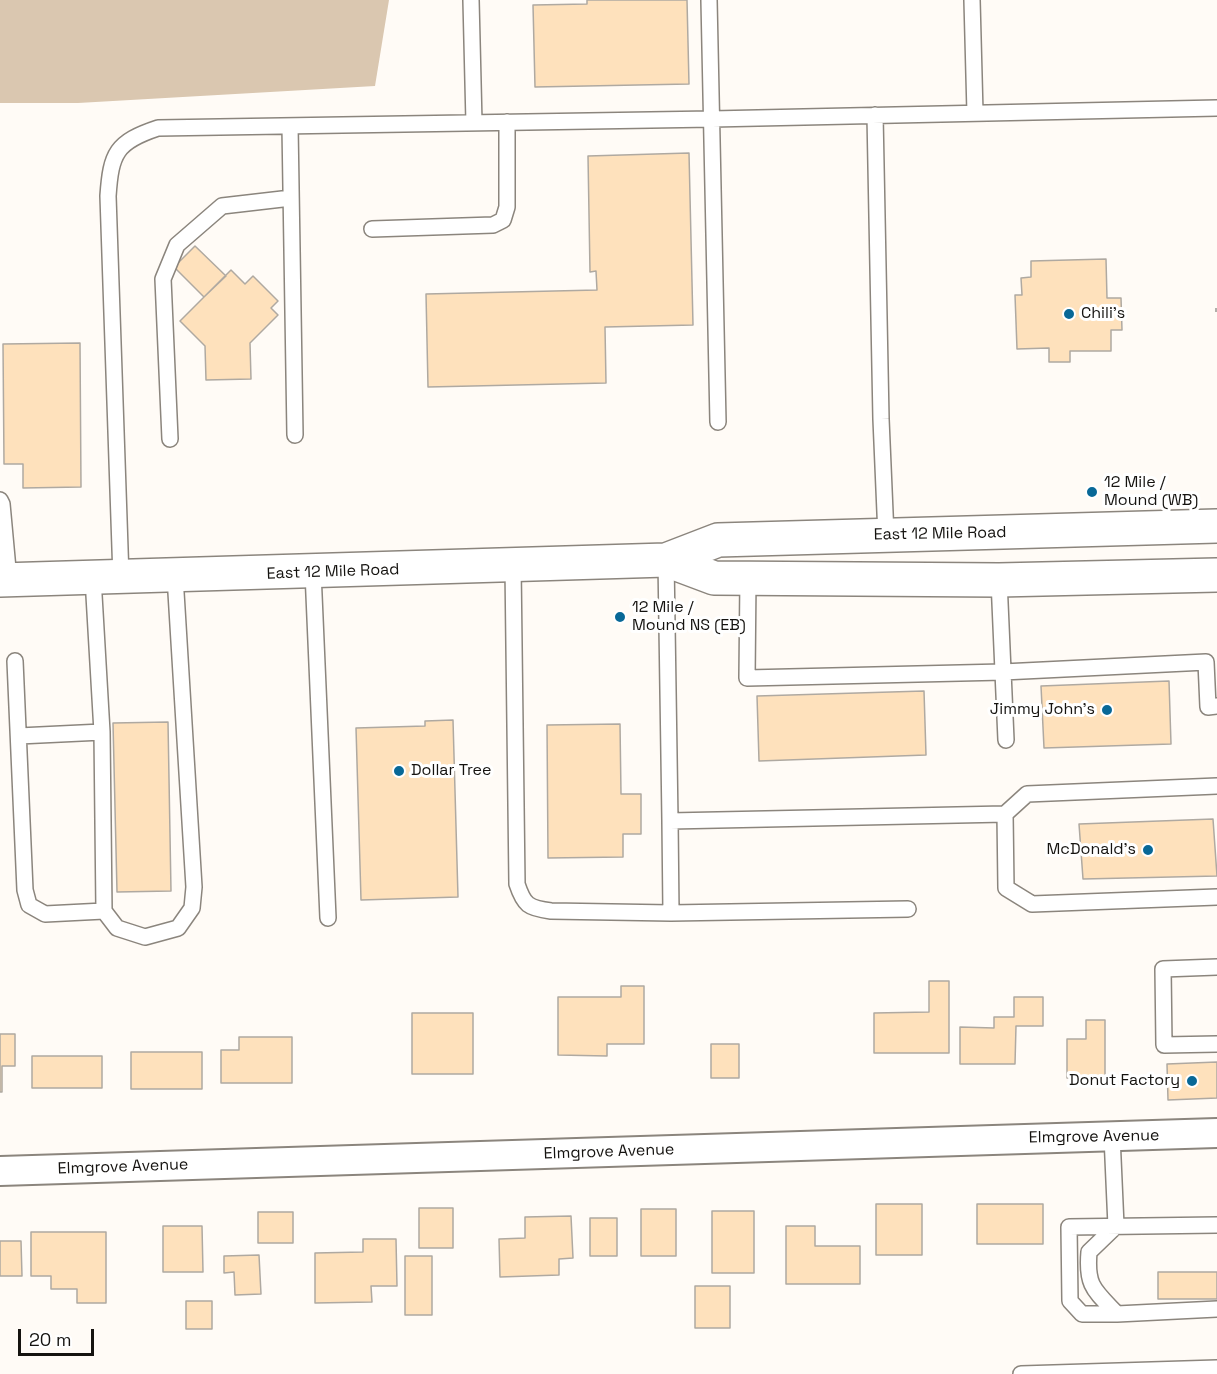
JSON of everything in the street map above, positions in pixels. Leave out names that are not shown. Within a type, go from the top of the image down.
[{"type":"main road","name":"East 12 Mile Road","points":[[5,580],[666,560],[718,540],[1217,526]]},
{"type":"main road","name":"East 12 Mile Road","points":[[666,560],[714,578],[999,580],[1217,575]]},
{"type":"street","name":"Elmgrove Avenue","points":[[0,1171],[1112,1136],[1151,1137],[1217,1133]]},
{"type":"lane","points":[[471,0],[474,123]]},
{"type":"lane","points":[[709,0],[718,422]]},
{"type":"lane","points":[[972,0],[975,113]]},
{"type":"lane","points":[[175,576],[194,887],[192,908],[178,928],[145,937],[117,928],[104,910],[102,732],[107,578],[108,196],[110,168],[120,147],[136,135],[158,128],[1217,108]]},
{"type":"lane","points":[[875,115],[881,419],[886,536]]},
{"type":"lane","points":[[372,229],[493,225],[503,220],[507,207],[507,122]]},
{"type":"lane","points":[[290,126],[295,435]]},
{"type":"lane","points":[[170,439],[163,279],[177,245],[222,206],[291,198]]},
{"type":"lane","points":[[0,500],[5,580]]},
{"type":"lane","points":[[666,560],[671,913]]},
{"type":"lane","points":[[513,566],[517,884],[522,900],[535,909],[551,911],[671,913],[908,909]]},
{"type":"lane","points":[[313,572],[328,918]]},
{"type":"lane","points":[[748,578],[747,678],[1003,672],[1206,662],[1208,707],[1217,706]]},
{"type":"lane","points":[[999,580],[1006,740]]},
{"type":"lane","points":[[15,661],[25,890],[29,905],[45,914],[104,910]]},
{"type":"lane","points":[[19,736],[102,732]]},
{"type":"lane","points":[[670,821],[1005,814],[1027,794],[1217,786]]},
{"type":"lane","points":[[1005,814],[1006,888],[1032,904],[1217,897]]},
{"type":"lane","points":[[1217,967],[1163,969],[1164,1046],[1217,1044]]},
{"type":"lane","points":[[1112,1136],[1116,1226],[1089,1252],[1088,1268],[1090,1283],[1117,1314]]},
{"type":"lane","points":[[1217,1225],[1070,1227],[1070,1301],[1082,1314],[1217,1309]]},
{"type":"lane","points":[[1022,1374],[1217,1368]]},
{"type":"shaded area","points":[[0,0],[389,0],[375,86],[78,103],[0,103]]},
{"type":"building","points":[[587,0],[687,0],[689,84],[535,87],[533,5],[587,4]]},
{"type":"building","points":[[689,153],[693,325],[605,327],[606,383],[428,387],[426,294],[597,290],[596,271],[590,272],[588,156]]},
{"type":"building","points":[[195,246],[226,276],[204,297],[174,267]]},
{"type":"building","name":"Chili's","points":[[1106,259],[1107,298],[1121,298],[1122,330],[1111,330],[1111,351],[1070,351],[1070,362],[1049,362],[1049,348],[1017,349],[1015,295],[1022,295],[1021,278],[1031,277],[1031,261]]},
{"type":"building","points":[[231,270],[245,284],[253,276],[278,301],[271,308],[278,315],[250,343],[251,379],[206,380],[205,346],[180,321]]},
{"type":"building","points":[[80,343],[81,487],[23,488],[23,464],[4,464],[3,344]]},
{"type":"building","points":[[1169,681],[1171,744],[1044,748],[1041,686]]},
{"type":"building","points":[[924,691],[926,755],[759,761],[757,696]]},
{"type":"building","points":[[453,720],[458,897],[361,900],[356,728],[425,726],[425,721]]},
{"type":"building","points":[[168,722],[171,891],[117,892],[113,723]]},
{"type":"building","points":[[620,724],[621,794],[641,794],[641,834],[623,834],[623,857],[548,858],[547,725]]},
{"type":"building","name":"McDonald's","points":[[1213,819],[1217,876],[1083,879],[1079,824]]},
{"type":"building","points":[[929,981],[949,981],[949,1053],[874,1053],[874,1013],[929,1012]]},
{"type":"building","points":[[621,986],[644,986],[644,1044],[607,1044],[607,1056],[558,1055],[558,997],[621,997]]},
{"type":"building","points":[[1014,997],[1043,997],[1043,1026],[1016,1026],[1015,1064],[960,1064],[960,1027],[994,1028],[994,1017],[1014,1017]]},
{"type":"building","points":[[412,1013],[473,1013],[473,1074],[412,1074]]},
{"type":"building","points":[[1086,1020],[1105,1020],[1105,1078],[1067,1078],[1067,1039],[1086,1039]]},
{"type":"building","points":[[0,1034],[15,1034],[15,1066],[2,1066],[2,1092],[0,1092]]},
{"type":"building","points":[[239,1037],[292,1037],[292,1083],[221,1083],[221,1050],[239,1050]]},
{"type":"building","points":[[711,1044],[739,1044],[739,1078],[711,1078]]},
{"type":"building","points":[[131,1052],[202,1052],[202,1089],[131,1089]]},
{"type":"building","points":[[32,1056],[102,1056],[102,1088],[32,1088]]},
{"type":"building","name":"Donut Factory","points":[[1217,1062],[1217,1098],[1168,1100],[1167,1064]]},
{"type":"building","points":[[876,1204],[922,1204],[922,1255],[876,1255]]},
{"type":"building","points":[[977,1204],[1043,1204],[1043,1244],[977,1244]]},
{"type":"building","points":[[419,1208],[453,1208],[453,1248],[419,1248]]},
{"type":"building","points":[[641,1209],[676,1209],[676,1256],[641,1256]]},
{"type":"building","points":[[712,1211],[754,1211],[754,1273],[712,1273]]},
{"type":"building","points":[[258,1212],[293,1212],[293,1243],[258,1243]]},
{"type":"building","points":[[571,1216],[573,1258],[559,1259],[559,1275],[500,1277],[499,1239],[525,1238],[525,1217]]},
{"type":"building","points":[[590,1218],[617,1218],[617,1256],[590,1256]]},
{"type":"building","points":[[163,1226],[202,1226],[203,1272],[163,1272]]},
{"type":"building","points":[[786,1226],[815,1226],[815,1246],[860,1246],[860,1284],[786,1284]]},
{"type":"building","points":[[31,1232],[106,1232],[106,1303],[77,1303],[77,1289],[51,1289],[51,1276],[31,1276]]},
{"type":"building","points":[[363,1239],[396,1239],[397,1286],[371,1286],[372,1302],[315,1303],[315,1253],[363,1252]]},
{"type":"building","points":[[0,1241],[21,1241],[22,1276],[0,1276]]},
{"type":"building","points":[[259,1255],[261,1294],[235,1295],[234,1272],[224,1273],[224,1256]]},
{"type":"building","points":[[405,1256],[432,1256],[432,1315],[405,1315]]},
{"type":"building","points":[[1158,1272],[1217,1272],[1217,1299],[1158,1299]]},
{"type":"building","points":[[695,1286],[730,1286],[730,1328],[695,1328]]},
{"type":"building","points":[[186,1301],[212,1301],[212,1329],[186,1329]]},
{"type":"place","name":"Chili's","points":[[1069,314]]},
{"type":"place","name":"12 Mile / Mound (WB)","points":[[1092,492]]},
{"type":"place","name":"12 Mile / Mound NS (EB)","points":[[620,617]]},
{"type":"place","name":"Jimmy John's","points":[[1107,710]]},
{"type":"place","name":"Dollar Tree","points":[[399,771]]},
{"type":"place","name":"McDonald's","points":[[1148,850]]},
{"type":"place","name":"Donut Factory","points":[[1192,1081]]}]
